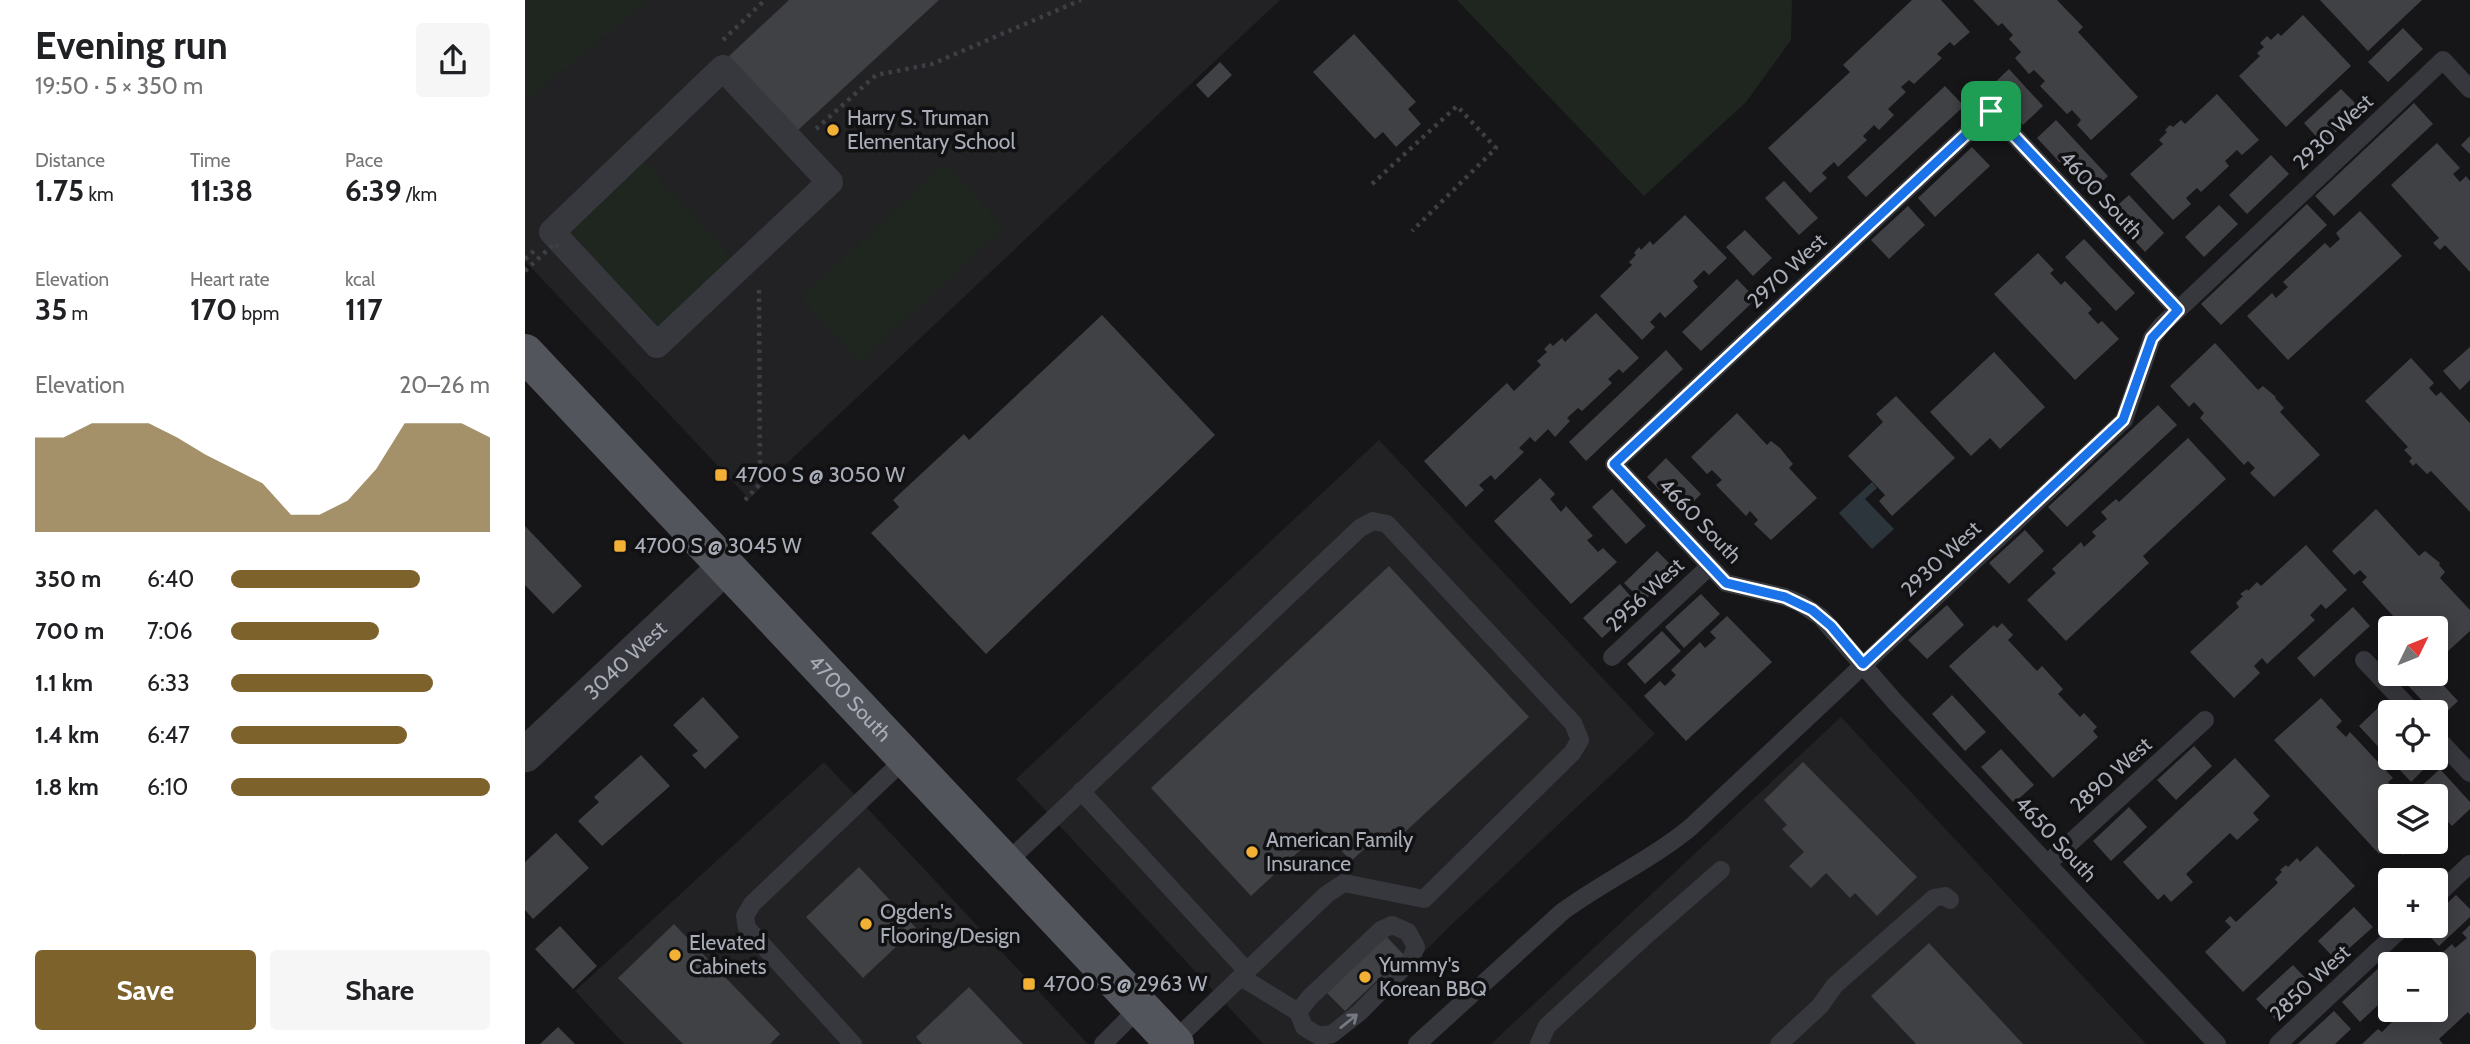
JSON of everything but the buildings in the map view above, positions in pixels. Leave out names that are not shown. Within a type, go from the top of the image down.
[{"type":"main road","name":"4700 South","points":[[525,353],[1174,1043]]},
{"type":"street","points":[[723,68],[830,182],[759,248],[657,345],[552,232],[723,68]]},
{"type":"street","name":"3040 West","points":[[525,755],[726,566]]},
{"type":"lane","name":"2930 West","points":[[1417,1044],[1562,912],[1586,894],[1647,859],[1691,827],[2123,420],[2152,338],[2178,310],[2443,60],[2470,89]]},
{"type":"lane","name":"4600 South","points":[[1991,111],[2178,310]]},
{"type":"lane","name":"2970 West","points":[[1614,464],[1991,111]]},
{"type":"lane","name":"4660 South","points":[[1614,464],[1726,583],[1785,597],[1812,610],[1831,626],[1863,664]]},
{"type":"lane","points":[[1005,864],[1360,528],[1373,521],[1387,524],[1573,723],[1580,740],[1572,752],[1424,899],[1345,883],[1327,894],[1174,1043]]},
{"type":"lane","name":"2956 West","points":[[1612,657],[1710,566]]},
{"type":"lane","points":[[2364,660],[2402,700]]},
{"type":"lane","name":"4650 South","points":[[1863,664],[1895,702],[2217,1044]]},
{"type":"lane","name":"2890 West","points":[[2047,864],[2205,720]]},
{"type":"lane","points":[[2448,750],[2470,773]]},
{"type":"lane","points":[[852,1043],[747,928],[745,916],[752,904],[906,758]]},
{"type":"lane","points":[[1081,791],[1244,974],[1299,1012],[1304,1027],[1319,1036],[1332,1034],[1360,1012],[1410,961],[1416,947],[1408,932],[1392,925]]},
{"type":"lane","points":[[2448,885],[2470,864]]},
{"type":"lane","points":[[1539,1044],[1547,1026],[1721,870]]},
{"type":"lane","points":[[1779,1044],[1820,1006],[1835,985],[1934,898],[1945,895],[1950,900]]},
{"type":"lane","points":[[1299,1012],[1310,997],[1381,930],[1392,925],[1405,896]]},
{"type":"lane","name":"2850 West","points":[[2278,1044],[2391,938]]},
{"type":"lane","points":[[1103,1044],[1140,1007]]},
{"type":"path","points":[[876,75],[932,64],[1081,0]]},
{"type":"path","points":[[1372,184],[1457,106],[1496,148],[1412,231]]},
{"type":"path","points":[[525,271],[555,243],[558,247]]},
{"type":"path","points":[[745,499],[760,484],[759,248]]},
{"type":"shaded area","name":"Harry S. Truman Elementary School","points":[[525,0],[1280,0],[749,499],[525,261]]},
{"type":"shaded area","points":[[525,0],[649,0],[525,101]]},
{"type":"shaded area","points":[[1457,0],[1792,0],[1791,40],[1746,102],[1644,196]]},
{"type":"shaded area","points":[[636,153],[740,266],[657,345],[552,232]]},
{"type":"shaded area","points":[[945,163],[1004,227],[860,362],[801,298]]},
{"type":"shaded area","points":[[1379,440],[1655,734],[1446,930],[1334,1044],[1263,1044],[1016,779]]},
{"type":"shaded area","points":[[1872,482],[1877,488],[1865,499],[1894,529],[1872,549],[1839,513]]},
{"type":"shaded area","points":[[1841,717],[2146,1044],[1491,1044]]},
{"type":"shaded area","points":[[824,762],[1088,1044],[624,1044],[575,991]]},
{"type":"place","name":"Harry S. Truman Elementary School","points":[[833,130]]},
{"type":"place","name":"4700 S @ 3050 W","points":[[721,475]]},
{"type":"place","name":"4700 S @ 3045 W","points":[[620,546]]},
{"type":"place","name":"American Family Insurance","points":[[1252,852]]},
{"type":"place","name":"Ogden's Flooring/Design","points":[[866,924]]},
{"type":"place","name":"Elevated Cabinets","points":[[675,955]]},
{"type":"place","name":"Yummy's Korean BBQ","points":[[1365,977]]},
{"type":"place","name":"4700 S @ 2963 W","points":[[1029,984]]},
{"type":"route","points":[[1991,111],[2178,310],[2152,338],[2123,420],[1863,664],[1831,626],[1812,610],[1785,597],[1726,583],[1614,464],[1991,111]]}]
